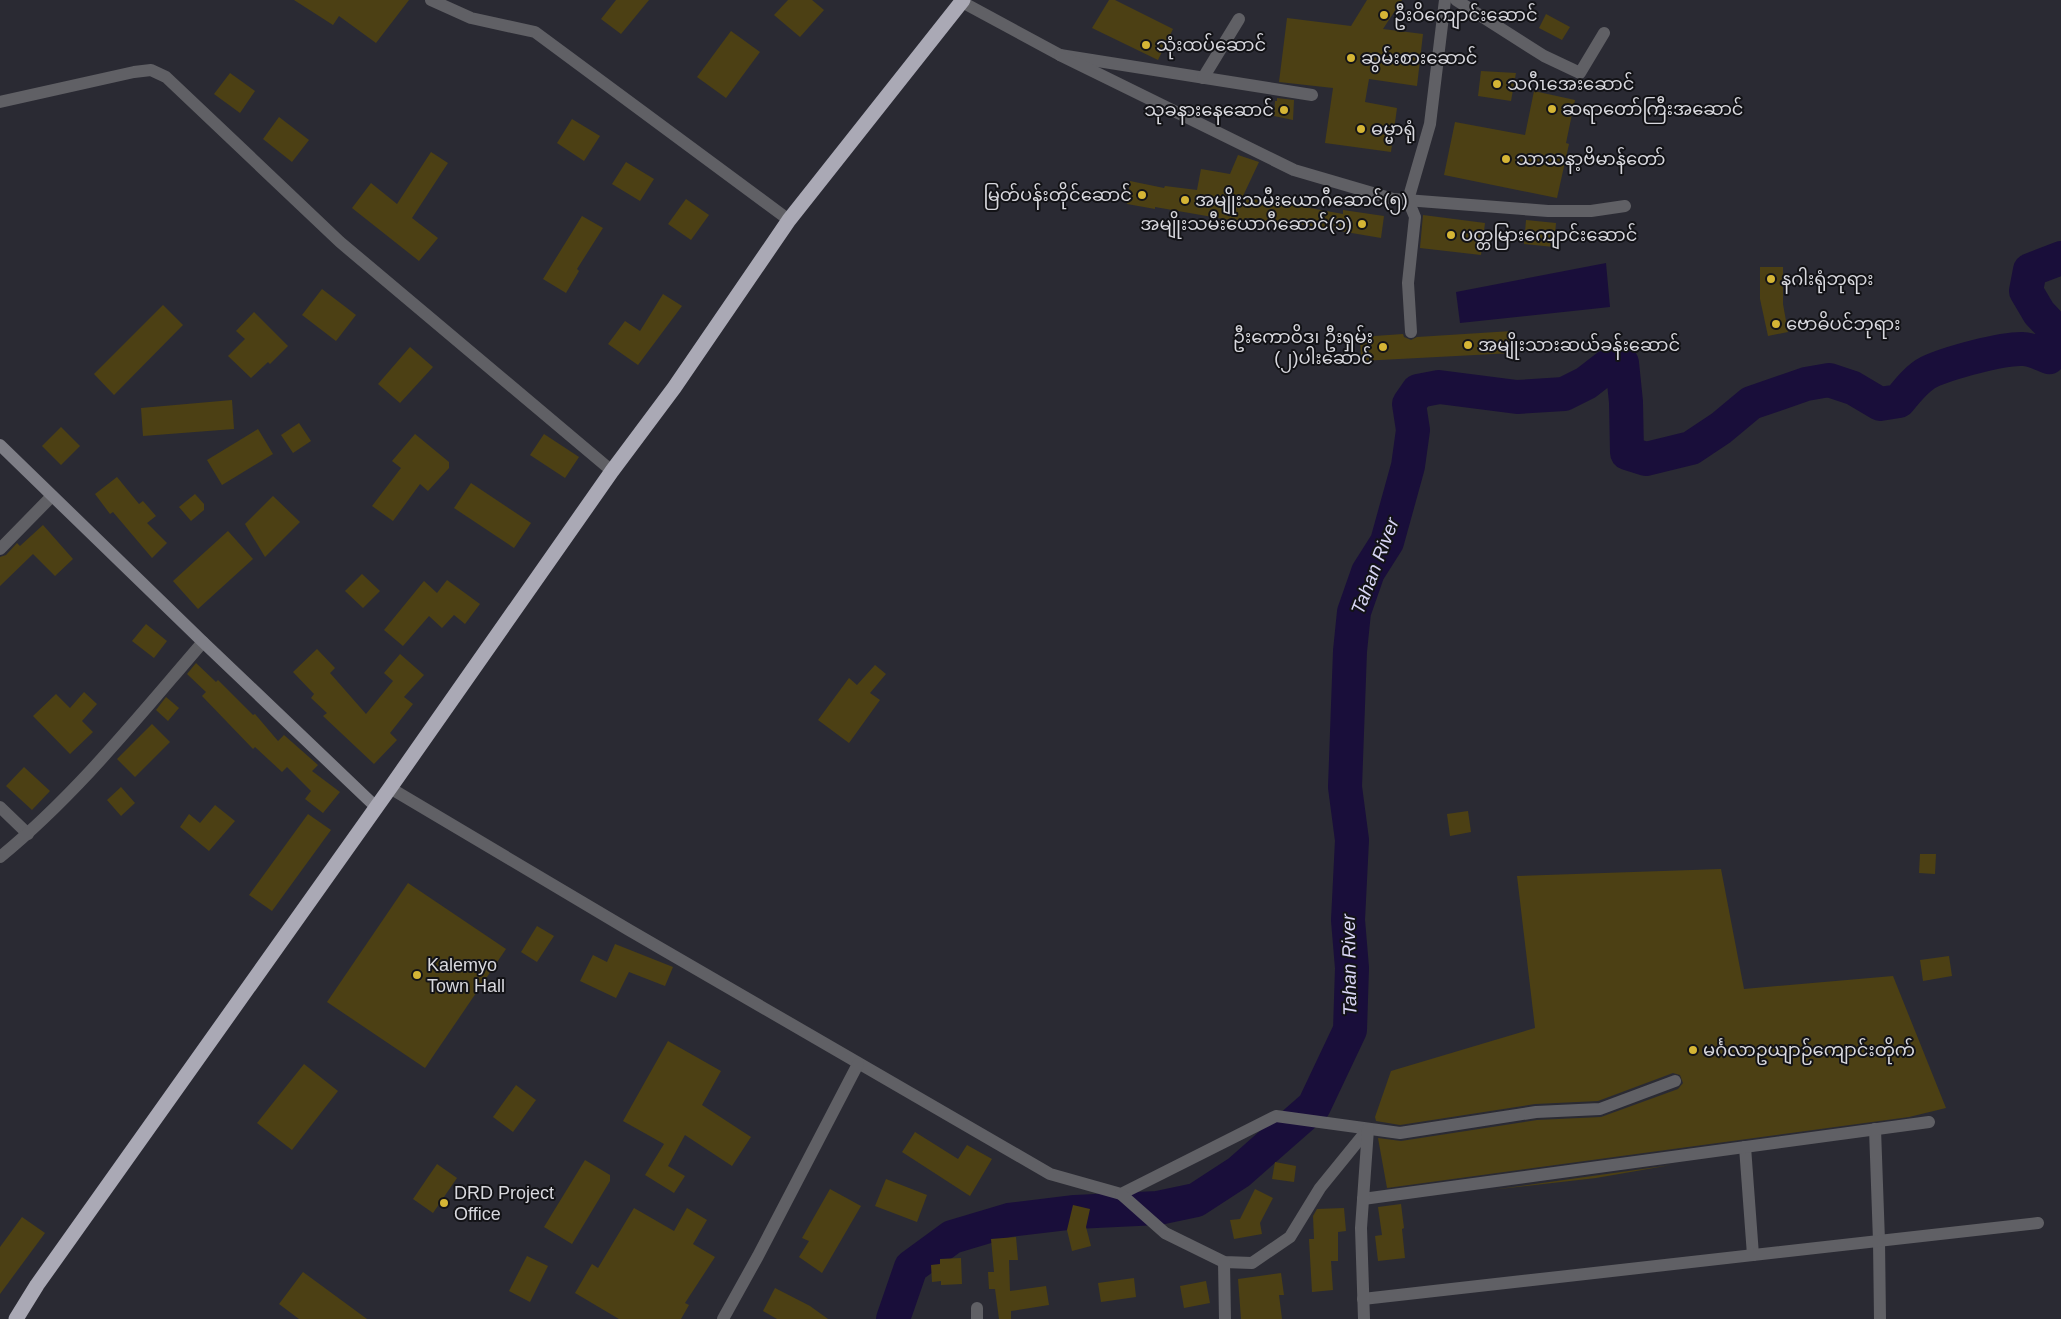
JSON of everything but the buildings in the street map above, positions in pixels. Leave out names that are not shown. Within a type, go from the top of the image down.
[{"type":"highway","points":[[16,1319],[37,1285],[376,808],[612,471],[674,388],[789,220],[963,1]]},
{"type":"street","points":[[431,0],[471,18],[534,32],[789,220]]},
{"type":"street","points":[[1411,332],[1408,283],[1416,217],[1408,200],[1430,124],[1445,0]]},
{"type":"street","points":[[1456,0],[1544,56],[1580,73],[1604,33]]},
{"type":"street","points":[[963,1],[1060,55],[1294,170],[1392,198],[1408,200],[1548,211],[1591,211],[1625,206]]},
{"type":"street","points":[[1203,78],[1239,19]]},
{"type":"street","points":[[1060,55],[1312,95]]},
{"type":"street","points":[[0,102],[134,72],[151,70],[166,77],[340,242],[612,471]]},
{"type":"street","points":[[0,445],[376,808]]},
{"type":"street","points":[[0,549],[52,496]]},
{"type":"street","points":[[0,857],[28,834],[112,747],[202,642]]},
{"type":"street","points":[[390,788],[858,1064],[1050,1174],[1121,1194],[1165,1233],[1224,1262],[1252,1263],[1290,1237],[1320,1188],[1368,1129]]},
{"type":"street","points":[[0,806],[28,834]]},
{"type":"street","points":[[723,1319],[858,1064]]},
{"type":"street","points":[[1121,1194],[1276,1116],[1400,1133],[1536,1112],[1600,1110],[1675,1081]]},
{"type":"street","points":[[1363,1199],[1929,1122]]},
{"type":"street","points":[[1364,1319],[1361,1228],[1368,1129]]},
{"type":"street","points":[[1875,1129],[1880,1319]]},
{"type":"street","points":[[1745,1147],[1753,1255]]},
{"type":"street","points":[[1363,1299],[2038,1223]]},
{"type":"street","points":[[1224,1262],[1225,1319]]},
{"type":"shaded area","points":[[1606,263],[1610,307],[1460,323],[1456,292]]},
{"type":"waterway","name":"Tahan River","points":[[893,1319],[911,1267],[952,1237],[1009,1220],[1075,1212],[1158,1208],[1196,1200],[1239,1172],[1314,1106],[1350,1030],[1352,968],[1348,920],[1352,840],[1345,787],[1350,651],[1354,612],[1368,572],[1387,542],[1408,466],[1413,430],[1409,404],[1418,391],[1439,387],[1517,397],[1564,394],[1586,383],[1608,366],[1622,363],[1626,402],[1627,453],[1646,459],[1691,448],[1721,428],[1751,403],[1806,384],[1829,380],[1853,388],[1880,404],[1899,401],[1912,385],[1929,372],[1989,353],[2023,349],[2049,357],[2059,348],[2056,331],[2039,313],[2026,291],[2030,270],[2061,258]]},
{"type":"place","name":"ဦးဝိကျောင်းဆောင်","points":[[1384,15]]},
{"type":"place","name":"သုံးထပ်ဆောင်","points":[[1146,45]]},
{"type":"place","name":"ဆွမ်းစားဆောင်","points":[[1351,58]]},
{"type":"place","name":"သဂီၤအေးဆောင်","points":[[1497,84]]},
{"type":"place","name":"ဆရာတော်ကြီးအဆောင်","points":[[1552,109]]},
{"type":"place","name":"သုခနားနေဆောင်","points":[[1284,110]]},
{"type":"place","name":"ဓမ္မာရုံ","points":[[1361,129]]},
{"type":"place","name":"သာသနာ့ဗိမာန်တော်","points":[[1506,159]]},
{"type":"place","name":"မြတ်ပန်းတိုင်ဆောင်","points":[[1142,195]]},
{"type":"place","name":"အမျိုးသမီးယောဂီဆောင်(၅)","points":[[1185,200]]},
{"type":"place","name":"အမျိုးသမီးယောဂီဆောင်(၁)","points":[[1362,224]]},
{"type":"place","name":"ပတ္တမြားကျောင်းဆောင်","points":[[1451,235]]},
{"type":"place","name":"နဂါးရုံဘုရား","points":[[1771,279]]},
{"type":"place","name":"ဗောဓိပင်ဘုရား","points":[[1776,324]]},
{"type":"place","name":"အမျိုးသားဆယ်ခန်းဆောင်","points":[[1468,345]]},
{"type":"place","name":"ဦးကောဝိဒ၊ ဦးရှမ်း (၂)ပါးဆောင်","points":[[1383,347]]},
{"type":"place","name":"Kalemyo Town Hall","points":[[417,975]]},
{"type":"place","name":"မင်္ဂလာဥယျာဉ်ကျောင်းတိုက်","points":[[1693,1050]]},
{"type":"place","name":"DRD Project Office","points":[[444,1203]]}]
